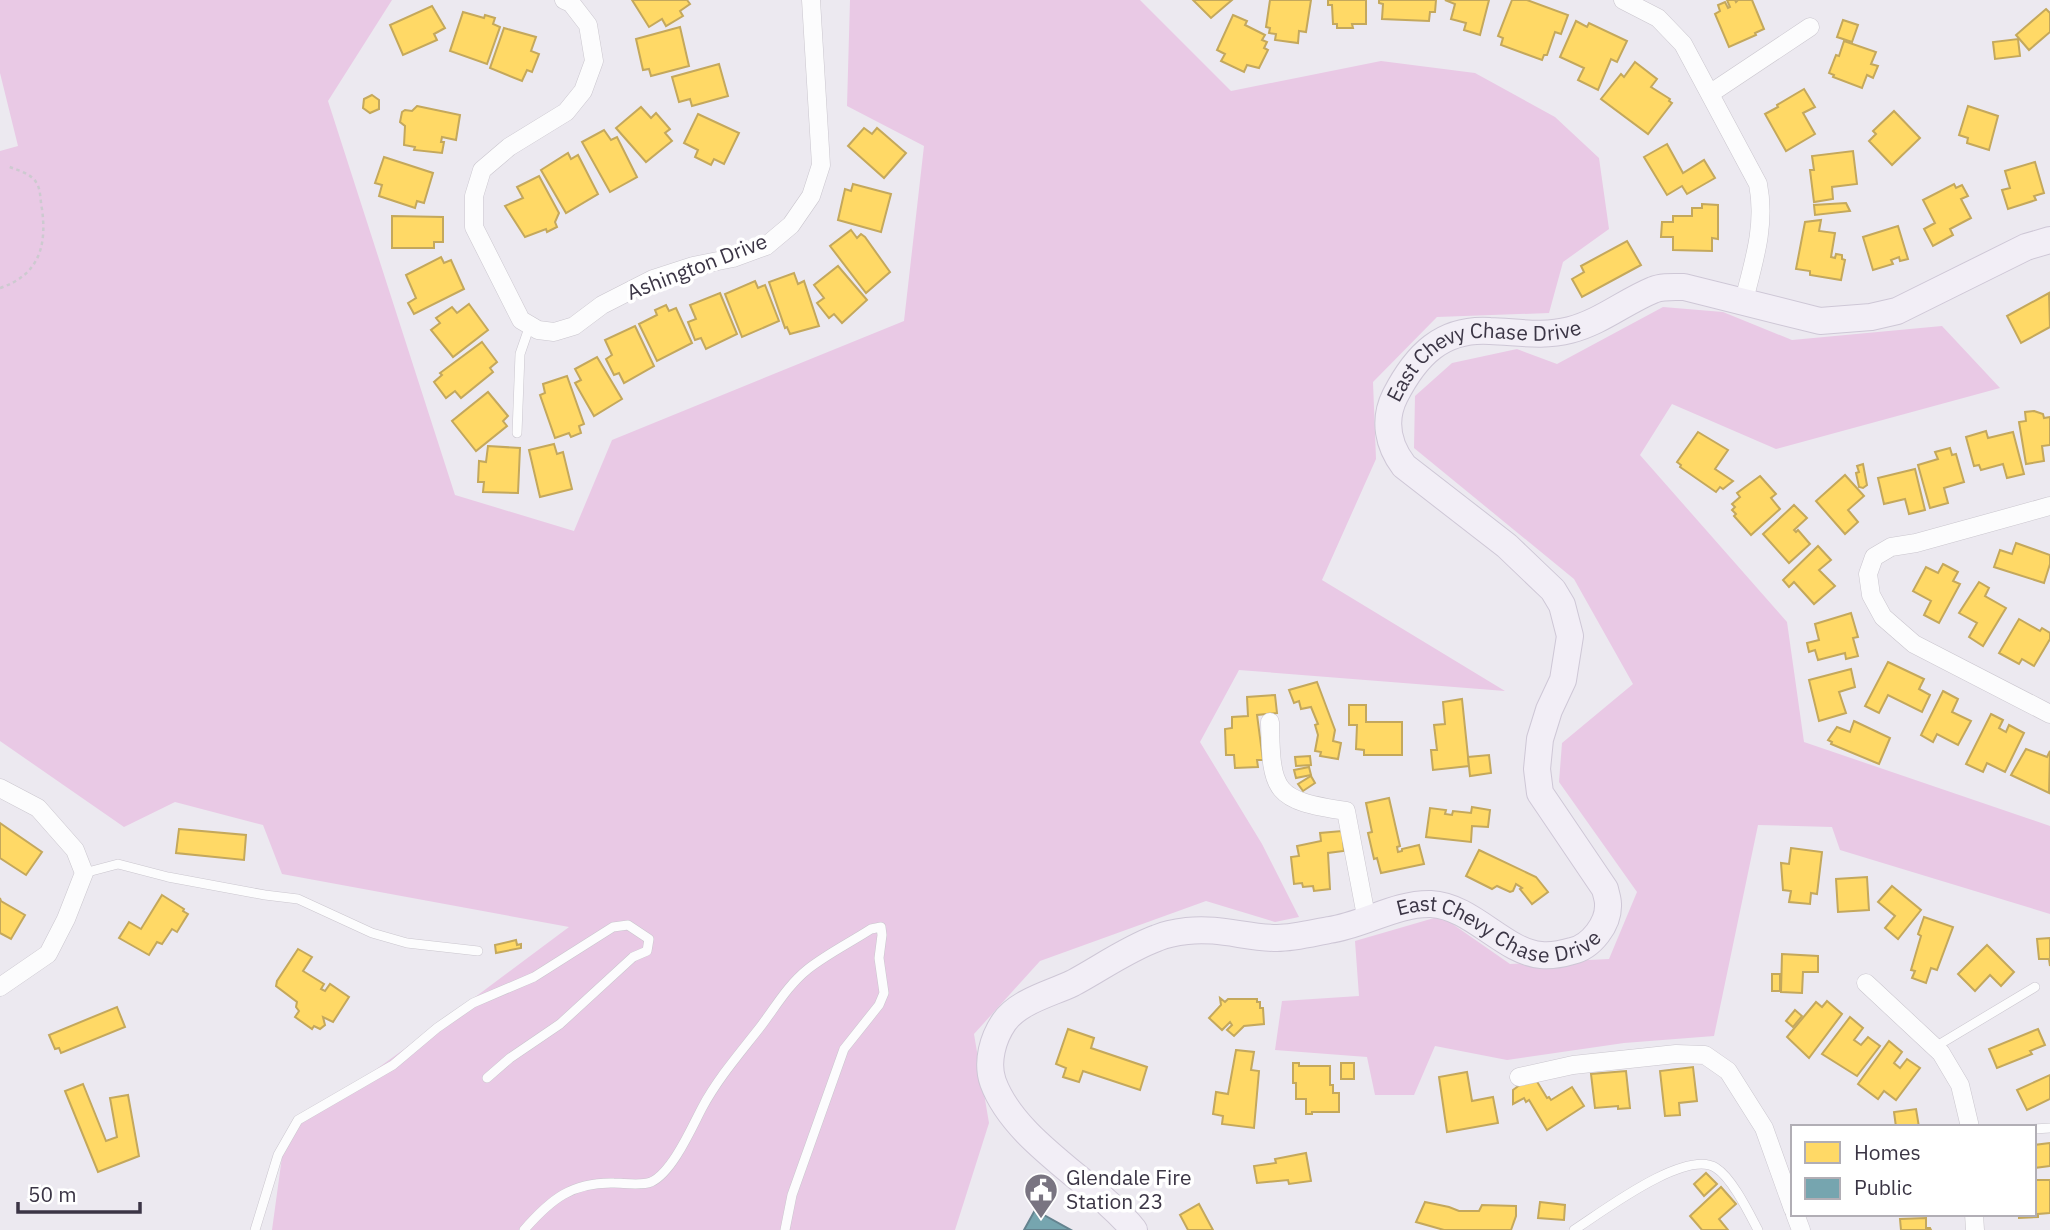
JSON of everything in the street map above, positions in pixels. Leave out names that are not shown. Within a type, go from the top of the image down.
[{"type":"main road","name":"East Chevy Chase Drive","points":[[1134,1230],[1096,1192],[1033,1139],[1004,1103],[993,1080],[990,1062],[995,1038],[1017,1008],[1072,983],[1158,937],[1187,931],[1210,930],[1278,938],[1338,929],[1409,905],[1433,904],[1452,909],[1514,945],[1538,955],[1552,955],[1576,951],[1596,936],[1606,918],[1608,904],[1605,889],[1540,793],[1537,769],[1541,739],[1549,710],[1563,680],[1570,635],[1562,605],[1553,590],[1507,546],[1404,466],[1390,439],[1388,421],[1391,405],[1405,376],[1426,350],[1459,332],[1487,330],[1546,335],[1592,324],[1653,289],[1665,287],[1684,287],[1744,300],[1820,321],[1871,317],[1897,311],[2026,247],[2050,240]]},
{"type":"street","points":[[530,325],[522,320],[474,227],[474,196],[482,170],[509,147],[566,112],[583,91],[594,61],[589,25],[571,3],[564,0]]},
{"type":"street","name":"Ashington Drive","points":[[530,325],[538,330],[554,332],[574,326],[602,305],[653,279],[693,266],[733,258],[766,246],[790,225],[811,196],[821,165],[811,0]]},
{"type":"street","points":[[1623,0],[1658,18],[1683,44],[1758,184],[1762,205],[1760,230],[1744,300]]},
{"type":"street","points":[[1711,93],[1810,27]]},
{"type":"street","points":[[2050,506],[1916,543],[1891,547],[1874,557],[1868,574],[1871,595],[1883,617],[1914,644],[2050,714]]},
{"type":"street","points":[[1270,722],[1271,766],[1278,786],[1292,799],[1304,804],[1346,811],[1367,921]]},
{"type":"street","points":[[0,788],[38,808],[75,850],[84,873],[66,919],[48,954],[0,987]]},
{"type":"street","points":[[1866,983],[1941,1053],[1960,1085],[1970,1125]]},
{"type":"street","points":[[1519,1077],[1573,1065],[1676,1055],[1705,1055],[1728,1071],[1764,1128],[1791,1203]]},
{"type":"lane","points":[[517,433],[520,354],[530,325]]},
{"type":"lane","points":[[84,873],[118,864],[168,877],[298,899],[372,933],[407,943],[478,951]]},
{"type":"lane","points":[[254,1230],[278,1155],[298,1120],[393,1065],[437,1028],[473,1003],[534,977],[613,927],[628,925],[649,939],[647,951],[633,957],[560,1024],[510,1058],[487,1078]]},
{"type":"lane","points":[[524,1230],[541,1210],[563,1193],[593,1182],[650,1182],[664,1171],[732,1060],[784,993],[808,969],[871,929],[881,927],[879,958],[884,993],[879,1004],[844,1049],[792,1195],[785,1230]]},
{"type":"lane","points":[[1935,1047],[2035,987]]},
{"type":"lane","points":[[1574,1230],[1672,1170],[1697,1162],[1714,1166],[1725,1175],[1758,1230]]},
{"type":"path","points":[[0,288],[14,283],[32,268],[41,251],[44,225],[39,190],[35,181],[27,174],[7,166]]},
{"type":"shaded area","points":[[0,0],[392,0],[328,101],[455,495],[574,531],[612,440],[904,321],[924,146],[847,106],[850,0],[1140,0],[1231,91],[1381,61],[1475,73],[1555,117],[1599,158],[1609,229],[1563,262],[1549,313],[1437,317],[1373,382],[1376,459],[1322,580],[1505,691],[1239,670],[1200,742],[1262,844],[1299,917],[1275,922],[1206,901],[1040,961],[974,1034],[989,1123],[955,1230],[272,1230],[285,1135],[569,927],[282,874],[263,825],[175,802],[124,827],[0,741],[0,151],[18,146],[0,73]]},
{"type":"shaded area","points":[[1663,307],[1723,312],[1792,340],[1942,326],[2000,388],[1776,449],[1672,404],[1640,455],[1787,622],[1804,742],[2050,826],[2050,914],[1840,850],[1832,827],[1758,825],[1714,1036],[1624,1043],[1507,1060],[1435,1046],[1414,1095],[1375,1095],[1367,1057],[1275,1050],[1282,1001],[1359,996],[1355,941],[1441,916],[1510,964],[1609,959],[1637,892],[1559,782],[1562,743],[1633,684],[1574,579],[1414,448],[1415,396],[1452,363],[1517,349],[1557,364]]},
{"type":"building: Homes","points":[[632,0],[687,0],[690,4],[680,11],[683,16],[666,26],[662,19],[649,27]]},
{"type":"building: Homes","points":[[1193,0],[1232,0],[1211,18]]},
{"type":"building: Homes","points":[[1270,0],[1311,0],[1306,32],[1299,31],[1298,43],[1275,40],[1276,34],[1269,33],[1270,28],[1266,27]]},
{"type":"building: Homes","points":[[1328,0],[1366,0],[1366,24],[1352,24],[1353,28],[1337,28],[1337,24],[1333,24],[1332,5],[1328,5]]},
{"type":"building: Homes","points":[[1379,0],[1436,0],[1435,12],[1430,12],[1429,21],[1382,19],[1383,4],[1379,3]]},
{"type":"building: Homes","points":[[1445,0],[1489,0],[1480,35],[1464,30],[1466,23],[1451,19],[1455,4]]},
{"type":"building: Homes","points":[[1512,0],[1527,0],[1568,15],[1561,34],[1555,32],[1547,55],[1544,55],[1542,60],[1501,45],[1503,38],[1498,36]]},
{"type":"building: Homes","points":[[1727,0],[1752,0],[1764,29],[1729,47],[1715,14],[1720,11],[1718,5],[1725,2],[1728,8],[1730,7]]},
{"type":"building: Homes","points":[[432,6],[445,28],[434,34],[437,40],[403,55],[390,25]]},
{"type":"building: Homes","points":[[2046,9],[2050,13],[2050,32],[2029,50],[2016,35]]},
{"type":"building: Homes","points":[[463,12],[495,18],[493,24],[500,27],[487,64],[450,51]]},
{"type":"building: Homes","points":[[1233,15],[1247,21],[1245,25],[1265,35],[1262,40],[1267,42],[1264,48],[1268,50],[1259,68],[1247,65],[1244,72],[1221,61],[1225,54],[1217,50]]},
{"type":"building: Homes","points":[[1843,20],[1858,25],[1852,42],[1837,37]]},
{"type":"building: Homes","points":[[1576,21],[1587,27],[1589,23],[1627,41],[1617,62],[1611,59],[1598,90],[1578,80],[1584,68],[1560,57]]},
{"type":"building: Homes","points":[[680,27],[689,66],[651,76],[649,69],[643,70],[636,39]]},
{"type":"building: Homes","points":[[504,28],[536,37],[531,51],[539,54],[532,72],[527,70],[522,81],[490,68]]},
{"type":"building: Homes","points":[[2018,39],[2020,56],[1995,59],[1993,42]]},
{"type":"building: Homes","points":[[1844,41],[1876,52],[1871,64],[1878,66],[1873,78],[1867,75],[1862,88],[1829,73]]},
{"type":"building: Homes","points":[[1635,62],[1657,79],[1651,87],[1672,103],[1648,134],[1601,99],[1621,74],[1624,77]]},
{"type":"building: Homes","points":[[719,64],[728,96],[692,106],[690,99],[679,102],[672,77]]},
{"type":"building: Homes","points":[[1804,89],[1815,107],[1803,113],[1815,134],[1786,151],[1765,114]]},
{"type":"building: Homes","points":[[372,95],[379,100],[379,109],[370,113],[363,108],[364,99]]},
{"type":"building: Homes","points":[[417,106],[460,115],[456,140],[442,137],[442,153],[414,150],[415,147],[404,145],[405,126],[400,122],[402,112],[412,111]]},
{"type":"building: Homes","points":[[1968,106],[1998,116],[1989,150],[1967,143],[1968,138],[1959,135]]},
{"type":"building: Homes","points":[[641,107],[651,118],[656,113],[670,129],[665,133],[672,141],[646,162],[616,128]]},
{"type":"building: Homes","points":[[1894,111],[1920,138],[1892,165],[1869,141],[1876,134],[1873,131]]},
{"type":"building: Homes","points":[[698,114],[739,133],[724,164],[714,159],[711,165],[695,157],[698,150],[684,143]]},
{"type":"building: Homes","points":[[864,128],[872,134],[877,128],[906,153],[884,178],[848,146]]},
{"type":"building: Homes","points":[[604,130],[611,140],[617,137],[637,177],[610,192],[582,142]]},
{"type":"building: Homes","points":[[1667,144],[1683,173],[1704,160],[1715,178],[1687,194],[1682,186],[1667,195],[1644,157]]},
{"type":"building: Homes","points":[[1853,151],[1857,184],[1832,187],[1833,199],[1814,202],[1810,170],[1814,170],[1812,156]]},
{"type":"building: Homes","points":[[568,153],[571,159],[578,155],[598,194],[566,213],[541,170]]},
{"type":"building: Homes","points":[[384,157],[433,173],[424,203],[417,201],[415,208],[379,196],[382,185],[375,183]]},
{"type":"building: Homes","points":[[2035,162],[2044,193],[2034,196],[2036,200],[2008,209],[2002,190],[2010,188],[2005,171]]},
{"type":"building: Homes","points":[[539,176],[559,213],[555,222],[557,227],[525,237],[505,206],[523,198],[517,187]]},
{"type":"building: Homes","points":[[853,184],[891,194],[881,232],[838,220],[845,189],[851,191]]},
{"type":"building: Homes","points":[[1954,184],[1956,188],[1962,185],[1968,196],[1961,199],[1971,218],[1950,229],[1953,235],[1933,246],[1924,229],[1935,223],[1923,200]]},
{"type":"building: Homes","points":[[1846,203],[1850,211],[1815,215],[1814,205]]},
{"type":"building: Homes","points":[[1702,204],[1718,205],[1718,239],[1712,238],[1712,251],[1673,250],[1673,237],[1661,237],[1662,222],[1673,222],[1673,216],[1692,216],[1692,208],[1702,208]]},
{"type":"building: Homes","points":[[392,216],[443,217],[443,242],[434,242],[434,248],[392,248]]},
{"type":"building: Homes","points":[[1821,220],[1819,231],[1835,233],[1831,257],[1842,255],[1845,260],[1841,280],[1810,275],[1810,271],[1796,269],[1805,222]]},
{"type":"building: Homes","points":[[1898,226],[1908,259],[1900,261],[1899,257],[1891,260],[1893,264],[1873,270],[1863,237]]},
{"type":"building: Homes","points":[[851,230],[857,238],[861,234],[865,237],[890,272],[866,293],[830,246]]},
{"type":"building: Homes","points":[[1627,241],[1641,265],[1582,297],[1572,279],[1584,272],[1581,266]]},
{"type":"building: Homes","points":[[441,257],[444,263],[451,260],[464,289],[414,314],[408,303],[416,298],[406,275]]},
{"type":"building: Homes","points":[[838,266],[867,300],[842,323],[834,314],[829,318],[817,303],[824,298],[814,285]]},
{"type":"building: Homes","points":[[794,273],[798,284],[804,281],[819,326],[790,334],[787,327],[785,328],[769,282]]},
{"type":"building: Homes","points":[[755,281],[758,288],[765,285],[779,321],[742,337],[725,294]]},
{"type":"building: Homes","points":[[720,293],[737,334],[706,349],[701,338],[695,340],[688,322],[696,319],[690,305]]},
{"type":"building: Homes","points":[[2049,293],[2050,327],[2021,343],[2007,316]]},
{"type":"building: Homes","points":[[469,304],[488,330],[453,357],[431,330],[440,323],[436,318],[452,307],[457,313]]},
{"type":"building: Homes","points":[[666,305],[669,311],[676,308],[692,343],[657,361],[639,324],[657,315],[655,310]]},
{"type":"building: Homes","points":[[635,326],[654,366],[624,383],[619,373],[614,375],[606,359],[612,355],[605,340]]},
{"type":"building: Homes","points":[[482,342],[497,362],[490,368],[493,372],[461,398],[455,391],[446,398],[434,382],[442,375],[440,373]]},
{"type":"building: Homes","points":[[597,357],[622,399],[594,416],[575,383],[581,380],[575,369]]},
{"type":"building: Homes","points":[[567,376],[584,424],[579,426],[581,433],[571,437],[569,433],[555,438],[540,395],[545,393],[543,384]]},
{"type":"building: Homes","points":[[488,392],[508,416],[503,421],[507,426],[476,451],[452,421]]},
{"type":"building: Homes","points":[[2025,412],[2043,414],[2044,418],[2050,417],[2050,445],[2042,446],[2044,461],[2026,464],[2019,422],[2026,421]]},
{"type":"building: Homes","points":[[1986,431],[1988,438],[2013,432],[2024,474],[2007,478],[2003,464],[1981,470],[1979,465],[1974,466],[1966,437]]},
{"type":"building: Homes","points":[[1698,432],[1728,450],[1715,469],[1733,481],[1716,492],[1680,467],[1677,462]]},
{"type":"building: Homes","points":[[554,444],[557,454],[563,452],[572,489],[540,497],[529,450]]},
{"type":"building: Homes","points":[[488,446],[520,448],[518,493],[483,492],[484,482],[478,482],[479,461],[486,462]]},
{"type":"building: Homes","points":[[1950,448],[1952,455],[1956,454],[1964,482],[1944,488],[1948,503],[1930,508],[1918,465],[1938,459],[1935,452]]},
{"type":"building: Homes","points":[[1863,464],[1867,485],[1863,488],[1859,487],[1856,473],[1859,472],[1857,466]]},
{"type":"building: Homes","points":[[1915,469],[1925,510],[1909,514],[1905,499],[1884,504],[1878,478]]},
{"type":"building: Homes","points":[[1845,475],[1864,496],[1848,510],[1858,522],[1845,534],[1816,501]]},
{"type":"building: Homes","points":[[1760,476],[1776,494],[1771,498],[1780,509],[1751,535],[1734,516],[1736,514],[1732,510],[1735,507],[1732,504],[1740,497],[1737,493]]},
{"type":"building: Homes","points":[[1794,505],[1807,518],[1794,530],[1798,530],[1810,544],[1789,563],[1763,534]]},
{"type":"building: Homes","points":[[2016,543],[2050,555],[2044,583],[1994,567],[2000,550],[2012,554]]},
{"type":"building: Homes","points":[[1818,546],[1831,560],[1819,570],[1835,586],[1814,604],[1794,582],[1789,587],[1783,580]]},
{"type":"building: Homes","points":[[1943,564],[1958,572],[1953,581],[1960,584],[1939,623],[1924,615],[1931,601],[1913,591],[1926,567],[1938,573]]},
{"type":"building: Homes","points":[[1979,582],[1989,588],[1985,596],[2006,608],[1983,646],[1969,637],[1977,623],[1959,613]]},
{"type":"building: Homes","points":[[1851,613],[1858,637],[1853,638],[1858,656],[1846,659],[1845,653],[1818,660],[1815,650],[1809,652],[1807,643],[1819,640],[1815,624]]},
{"type":"building: Homes","points":[[2019,619],[2040,631],[2042,628],[2050,633],[2050,639],[2034,666],[2022,659],[2019,664],[1999,653]]},
{"type":"building: Homes","points":[[1888,662],[1924,679],[1919,689],[1930,695],[1922,712],[1888,695],[1879,713],[1865,706]]},
{"type":"building: Homes","points":[[1851,669],[1855,687],[1839,692],[1846,713],[1819,721],[1809,680]]},
{"type":"building: Homes","points":[[1317,682],[1335,730],[1333,741],[1341,743],[1338,759],[1320,756],[1321,752],[1315,751],[1318,735],[1315,725],[1318,724],[1311,707],[1301,709],[1299,701],[1294,703],[1289,690]]},
{"type":"building: Homes","points":[[1943,691],[1958,699],[1952,712],[1971,721],[1958,745],[1937,734],[1933,742],[1921,735]]},
{"type":"building: Homes","points":[[1275,695],[1277,713],[1257,715],[1263,760],[1257,760],[1258,767],[1235,768],[1234,755],[1226,755],[1225,729],[1232,728],[1232,717],[1248,716],[1247,697]]},
{"type":"building: Homes","points":[[1462,699],[1469,766],[1433,770],[1431,750],[1437,750],[1434,725],[1445,724],[1443,702]]},
{"type":"building: Homes","points":[[1349,705],[1366,705],[1366,722],[1402,722],[1402,755],[1364,755],[1364,750],[1356,749],[1357,725],[1349,725]]},
{"type":"building: Homes","points":[[1991,714],[2003,720],[1999,728],[2006,732],[2009,725],[2024,733],[2005,772],[1987,763],[1983,772],[1966,764]]},
{"type":"building: Homes","points":[[1854,721],[1890,738],[1879,764],[1831,744],[1828,740],[1837,727],[1850,732]]},
{"type":"building: Homes","points":[[2026,749],[2047,757],[2050,751],[2049,793],[2011,775]]},
{"type":"building: Homes","points":[[1489,755],[1491,773],[1470,776],[1468,757]]},
{"type":"building: Homes","points":[[1310,756],[1311,765],[1296,766],[1295,757]]},
{"type":"building: Homes","points":[[1309,767],[1311,775],[1296,778],[1294,770]]},
{"type":"building: Homes","points":[[1311,776],[1315,783],[1303,791],[1298,784]]},
{"type":"building: Homes","points":[[1389,798],[1400,846],[1397,847],[1398,852],[1419,845],[1424,864],[1381,873],[1377,858],[1374,859],[1368,833],[1372,832],[1366,803]]},
{"type":"building: Homes","points":[[1472,807],[1490,810],[1488,827],[1472,826],[1471,842],[1426,837],[1430,808],[1446,810],[1445,814],[1452,815],[1453,811],[1471,813]]},
{"type":"building: Homes","points":[[0,823],[42,852],[26,875],[0,858]]},
{"type":"building: Homes","points":[[179,829],[246,835],[244,860],[176,853]]},
{"type":"building: Homes","points":[[1342,831],[1344,851],[1328,853],[1330,889],[1314,891],[1313,886],[1294,884],[1291,857],[1299,856],[1297,846],[1321,841],[1320,833]]},
{"type":"building: Homes","points":[[1791,848],[1822,852],[1817,894],[1811,893],[1810,904],[1789,902],[1791,891],[1783,890],[1781,863],[1789,864]]},
{"type":"building: Homes","points":[[1479,850],[1536,877],[1548,892],[1532,904],[1520,889],[1522,888],[1516,884],[1510,892],[1497,886],[1492,889],[1466,876]]},
{"type":"building: Homes","points":[[1867,877],[1869,910],[1838,912],[1836,879]]},
{"type":"building: Homes","points":[[1892,886],[1921,910],[1898,939],[1885,928],[1895,916],[1878,902]]},
{"type":"building: Homes","points":[[162,895],[188,914],[177,932],[172,929],[162,944],[157,942],[149,955],[119,938],[129,922],[141,929]]},
{"type":"building: Homes","points":[[0,898],[25,915],[11,939],[0,933]]},
{"type":"building: Homes","points":[[1924,917],[1953,927],[1937,970],[1931,968],[1926,983],[1912,978],[1915,971],[1911,970]]},
{"type":"building: Homes","points":[[2050,938],[2050,966],[2049,959],[2039,959],[2037,939]]},
{"type":"building: Homes","points":[[516,940],[517,945],[521,944],[521,948],[496,953],[495,945]]},
{"type":"building: Homes","points":[[1987,945],[2014,972],[2001,986],[1990,975],[1975,991],[1958,974]]},
{"type":"building: Homes","points":[[298,949],[312,957],[303,971],[324,984],[321,989],[325,991],[330,984],[349,997],[333,1022],[323,1017],[325,1025],[320,1029],[314,1026],[312,1029],[295,1017],[299,1011],[297,1002],[276,986]]},
{"type":"building: Homes","points":[[1782,954],[1818,956],[1818,972],[1803,972],[1802,993],[1781,992]]},
{"type":"building: Homes","points":[[1772,974],[1780,974],[1780,991],[1772,991]]},
{"type":"building: Homes","points":[[1220,998],[1225,1002],[1228,999],[1257,999],[1260,1008],[1263,1008],[1264,1024],[1244,1026],[1234,1036],[1227,1030],[1232,1025],[1230,1022],[1222,1030],[1209,1018],[1221,1005]]},
{"type":"building: Homes","points":[[1827,1001],[1842,1014],[1809,1058],[1787,1037],[1816,1002],[1822,1007]]},
{"type":"building: Homes","points":[[117,1007],[125,1027],[61,1053],[59,1048],[55,1049],[49,1035]]},
{"type":"building: Homes","points":[[1795,1010],[1802,1016],[1793,1027],[1786,1021]]},
{"type":"building: Homes","points":[[1850,1017],[1863,1028],[1854,1040],[1861,1045],[1868,1037],[1880,1046],[1857,1076],[1822,1054]]},
{"type":"building: Homes","points":[[1068,1029],[1094,1038],[1091,1048],[1147,1067],[1140,1090],[1083,1071],[1079,1082],[1063,1077],[1066,1068],[1056,1064]]},
{"type":"building: Homes","points":[[2038,1029],[2045,1045],[2030,1051],[2032,1054],[1997,1068],[1989,1049]]},
{"type":"building: Homes","points":[[1889,1041],[1902,1052],[1894,1063],[1900,1068],[1907,1059],[1920,1068],[1896,1100],[1884,1091],[1878,1099],[1858,1084]]},
{"type":"building: Homes","points":[[1236,1050],[1254,1052],[1251,1070],[1259,1071],[1254,1128],[1222,1124],[1223,1116],[1213,1114],[1216,1092],[1228,1094]]},
{"type":"building: Homes","points":[[1293,1063],[1299,1063],[1299,1066],[1330,1066],[1330,1085],[1333,1085],[1333,1093],[1339,1093],[1339,1112],[1306,1114],[1306,1099],[1296,1099]]},
{"type":"building: Homes","points":[[1341,1063],[1354,1063],[1354,1079],[1341,1079]]},
{"type":"building: Homes","points":[[1693,1067],[1697,1101],[1679,1103],[1680,1115],[1665,1116],[1660,1071]]},
{"type":"building: Homes","points":[[1626,1071],[1630,1108],[1595,1108],[1591,1074]]},
{"type":"building: Homes","points":[[1467,1072],[1472,1101],[1493,1097],[1498,1123],[1447,1132],[1439,1077]]},
{"type":"building: Homes","points":[[1533,1075],[1547,1098],[1551,1100],[1572,1087],[1584,1106],[1547,1130],[1529,1100],[1526,1102],[1524,1098],[1513,1104],[1513,1090]]},
{"type":"building: Homes","points":[[2050,1075],[2050,1099],[2027,1110],[2017,1090]]},
{"type":"building: Homes","points":[[83,1084],[106,1141],[117,1137],[110,1098],[128,1095],[139,1156],[98,1172],[65,1091]]},
{"type":"building: Homes","points":[[1916,1109],[1919,1125],[1896,1125],[1894,1112]]},
{"type":"building: Homes","points":[[2050,1143],[2050,1166],[2036,1168],[2036,1145]]},
{"type":"building: Homes","points":[[1306,1153],[1311,1181],[1289,1184],[1288,1180],[1257,1183],[1254,1166],[1276,1163],[1275,1159]]},
{"type":"building: Homes","points":[[1706,1173],[1717,1184],[1704,1196],[1694,1184]]},
{"type":"building: Homes","points":[[2036,1180],[2050,1180],[2050,1213],[2038,1214],[2038,1217],[2019,1218],[2036,1216]]},
{"type":"building: Homes","points":[[1721,1187],[1736,1204],[1719,1219],[1728,1230],[1702,1230],[1690,1216]]},
{"type":"building: Homes","points":[[1425,1202],[1459,1211],[1479,1211],[1482,1205],[1516,1206],[1516,1216],[1511,1230],[1444,1230],[1416,1222]]},
{"type":"building: Homes","points":[[1540,1202],[1565,1205],[1564,1220],[1538,1218]]},
{"type":"building: Homes","points":[[1199,1204],[1213,1230],[1188,1230],[1180,1215]]},
{"type":"building: Homes","points":[[1926,1218],[1926,1228],[1931,1230],[1901,1230],[1900,1219]]},
{"type":"building: Public","name":"Glendale Fire Station 23","points":[[1035,1210],[1071,1230],[1024,1230]]},
{"type":"place","name":"Glendale Fire Station 23","points":[[1041,1220]]}]
